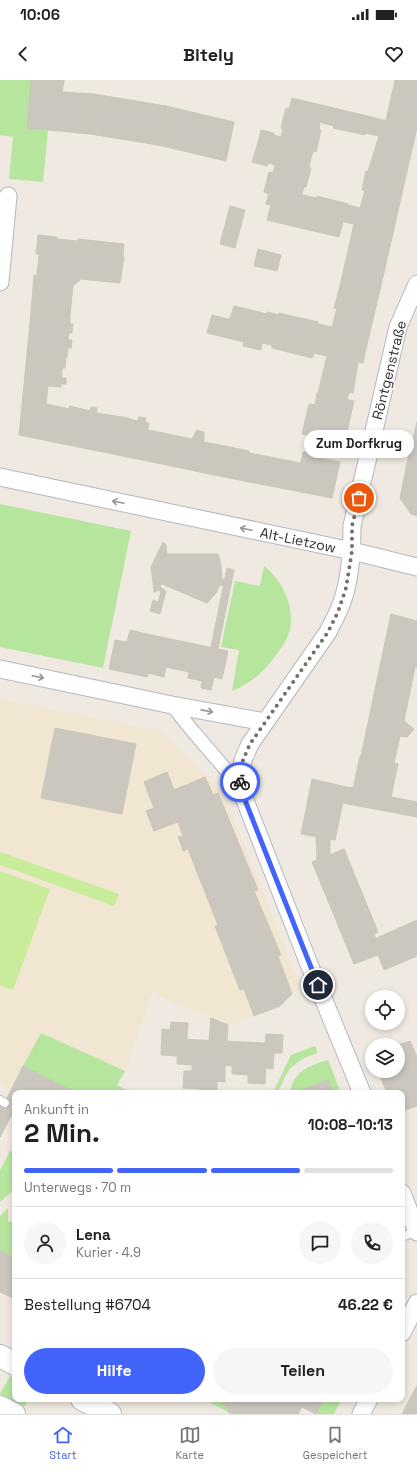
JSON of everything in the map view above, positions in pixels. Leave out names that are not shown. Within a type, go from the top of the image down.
[{"type":"main road","points":[[0,1356],[12,1362]]},
{"type":"main road","points":[[88,1402],[110,1414]]},
{"type":"main road","points":[[0,1407],[14,1414]]},
{"type":"street","points":[[0,282],[8,196]]},
{"type":"street","name":"Röntgenstraße","points":[[352,551],[352,526],[398,327],[417,284]]},
{"type":"street","name":"Alt-Lietzow","points":[[0,477],[352,551],[346,588],[338,612],[328,632],[250,744],[243,760],[239,785]]},
{"type":"street","points":[[352,551],[417,567]]},
{"type":"street","points":[[0,669],[172,705],[265,722]]},
{"type":"street","points":[[172,705],[239,785],[309,964],[361,1090]]},
{"type":"street","points":[[405,1201],[417,1232]]},
{"type":"street","points":[[405,1327],[417,1303]]},
{"type":"street","points":[[361,1414],[367,1402]]},
{"type":"lane","points":[[405,1236],[417,1232]]},
{"type":"shaded area","points":[[0,699],[160,731],[224,795],[300,986],[292,994],[254,1016],[228,1025],[152,993],[125,1071],[41,1033],[10,1090],[0,1084]]},
{"type":"green space","points":[[0,80],[32,80],[27,128],[48,130],[43,182],[9,179],[13,137],[0,135]]},
{"type":"green space","points":[[0,504],[131,531],[103,668],[0,647]]},
{"type":"green space","points":[[264,566],[276,579],[286,594],[291,611],[290,629],[287,639],[265,668],[248,683],[232,691],[239,650],[221,647],[235,581],[260,586]]},
{"type":"green space","points":[[0,852],[119,894],[114,906],[0,865]]},
{"type":"green space","points":[[0,871],[50,889],[13,990],[0,985]]},
{"type":"green space","points":[[41,1033],[125,1071],[117,1085],[127,1090],[70,1090],[23,1066]]},
{"type":"green space","points":[[315,1046],[318,1053],[305,1058],[293,1066],[287,1073],[279,1090],[274,1090],[291,1055]]},
{"type":"green space","points":[[328,1060],[340,1090],[332,1090],[328,1080],[302,1090],[290,1090],[294,1080],[298,1075],[303,1070]]},
{"type":"green space","points":[[10,1151],[12,1151],[12,1192],[0,1202],[0,1170]]},
{"type":"green space","points":[[8,1208],[8,1222],[12,1221],[12,1256],[0,1250],[0,1216]]},
{"type":"green space","points":[[10,1376],[12,1377],[12,1400],[0,1394]]},
{"type":"green space","points":[[17,1402],[27,1402],[25,1406]]},
{"type":"green space","points":[[209,1402],[222,1402],[229,1408],[228,1412]]},
{"type":"green space","points":[[340,1402],[334,1414],[316,1414],[322,1403]]},
{"type":"building","points":[[31,80],[64,80],[62,92],[94,94],[90,134],[27,128]]},
{"type":"building","points":[[395,80],[417,80],[417,128],[386,120]]},
{"type":"building","points":[[94,94],[166,106],[158,145],[90,134]]},
{"type":"building","points":[[292,98],[417,128],[405,180],[368,171],[379,136],[365,133],[365,135],[333,128],[334,126],[320,122],[319,130],[321,130],[316,152],[313,151],[311,158],[257,146],[261,130],[274,133],[274,135],[281,137],[283,129],[281,128],[286,108],[289,109]]},
{"type":"building","points":[[166,106],[234,122],[226,161],[158,145]]},
{"type":"building","points":[[257,146],[311,158],[309,168],[311,168],[306,187],[304,187],[302,195],[317,198],[317,196],[360,208],[365,191],[362,190],[366,171],[405,180],[393,233],[266,204],[269,194],[264,192],[269,172],[273,173],[275,165],[268,163],[267,166],[252,162]]},
{"type":"building","points":[[271,205],[343,222],[339,237],[267,220]]},
{"type":"building","points":[[230,206],[245,210],[235,248],[220,244]]},
{"type":"building","points":[[354,224],[393,233],[379,294],[340,286]]},
{"type":"building","points":[[38,235],[57,237],[57,239],[78,241],[78,239],[124,244],[124,257],[120,283],[81,279],[73,286],[70,315],[31,312],[34,275],[37,275],[39,254],[36,254]]},
{"type":"building","points":[[258,249],[281,255],[277,271],[254,266]]},
{"type":"building","points":[[340,286],[379,294],[365,353],[230,319],[234,306],[267,314],[267,312],[279,315],[279,313],[318,322],[318,324],[332,327],[337,308],[334,308]]},
{"type":"building","points":[[31,312],[70,315],[70,324],[73,324],[72,333],[69,333],[68,340],[72,340],[71,348],[68,348],[67,357],[27,354]]},
{"type":"building","points":[[212,315],[365,353],[363,363],[358,362],[353,393],[349,392],[347,400],[318,393],[327,356],[314,353],[312,358],[272,348],[272,345],[262,343],[261,350],[243,346],[244,342],[207,333]]},
{"type":"building","points":[[27,354],[66,357],[65,368],[62,368],[62,378],[66,378],[66,384],[61,384],[61,387],[48,386],[46,404],[69,409],[70,406],[90,411],[91,407],[97,408],[96,413],[129,418],[138,421],[139,417],[146,418],[145,422],[149,423],[148,430],[173,435],[167,465],[19,435]]},
{"type":"building","points":[[317,393],[354,401],[342,454],[305,445],[307,435],[302,434],[309,404],[315,405]]},
{"type":"building","points":[[417,422],[417,461],[408,459]]},
{"type":"building","points":[[197,430],[204,432],[204,442],[225,446],[219,476],[167,465],[173,435],[192,439]]},
{"type":"building","points":[[225,446],[249,451],[249,453],[301,463],[303,452],[315,452],[315,457],[340,462],[332,498],[219,476]]},
{"type":"building","points":[[408,459],[417,461],[417,516],[411,514],[400,498]]},
{"type":"building","points":[[163,542],[166,545],[167,554],[218,554],[222,579],[225,579],[223,586],[220,585],[216,593],[207,603],[162,584],[156,592],[154,592],[151,567]]},
{"type":"building","points":[[227,568],[234,570],[218,648],[211,647]]},
{"type":"building","points":[[160,587],[166,591],[160,614],[150,611],[153,600],[158,602],[161,592],[158,590]]},
{"type":"building","points":[[391,614],[417,621],[417,667],[415,667],[404,721],[414,729],[407,737],[400,736],[394,763],[361,756]]},
{"type":"building","points":[[130,630],[156,636],[147,677],[109,669],[115,640],[127,642]]},
{"type":"building","points":[[156,636],[228,651],[222,679],[214,677],[211,690],[201,688],[202,681],[188,678],[189,672],[166,667],[164,677],[148,673]]},
{"type":"building","points":[[55,728],[136,744],[122,814],[41,798]]},
{"type":"building","points":[[360,756],[398,764],[391,797],[417,802],[417,817],[343,803],[346,787],[353,788]]},
{"type":"building","points":[[167,772],[174,790],[205,777],[213,795],[218,793],[258,890],[254,891],[281,955],[278,956],[292,994],[280,1006],[254,1016],[244,989],[240,990],[215,926],[218,925],[188,849],[183,851],[178,837],[183,836],[178,822],[154,831],[146,811],[154,808],[144,782]]},
{"type":"building","points":[[312,779],[346,787],[335,840],[301,834]]},
{"type":"building","points":[[316,837],[330,839],[330,854],[317,860]]},
{"type":"building","points":[[344,849],[378,932],[374,934],[376,939],[372,940],[378,955],[354,964],[312,862]]},
{"type":"building","points":[[417,920],[417,956],[384,970],[372,940]]},
{"type":"building","points":[[211,1018],[228,1025],[227,1041],[209,1040]]},
{"type":"building","points":[[171,1022],[188,1023],[187,1039],[178,1039],[177,1056],[161,1055],[162,1029],[170,1030]]},
{"type":"building","points":[[266,1034],[283,1035],[282,1053],[274,1053],[273,1069],[266,1068],[265,1084],[248,1083],[248,1075],[232,1074],[232,1066],[225,1065],[225,1082],[217,1081],[217,1090],[183,1088],[184,1071],[192,1071],[192,1065],[177,1064],[178,1039],[265,1043]]},
{"type":"building","points":[[410,1041],[417,1057],[417,1106],[405,1110],[405,1090],[386,1090],[381,1078],[405,1078],[405,1043]]},
{"type":"building","points":[[23,1066],[70,1090],[12,1090],[12,1100],[7,1098]]},
{"type":"building","points":[[328,1080],[332,1090],[302,1090]]},
{"type":"building","points":[[7,1098],[12,1100],[12,1117],[11,1116],[0,1137],[0,1105],[3,1107]]},
{"type":"building","points":[[0,1250],[12,1256],[12,1298],[0,1292]]},
{"type":"building","points":[[417,1386],[417,1414],[402,1414],[416,1387]]},
{"type":"building","points":[[304,1402],[298,1414],[232,1414],[228,1412],[229,1408],[221,1403]]},
{"type":"building","points":[[304,1402],[324,1402],[316,1414],[302,1407]]},
{"type":"way so far","points":[[240,782],[243,760],[250,744],[328,632],[338,612],[346,588],[352,551],[352,526],[359,498]]},
{"type":"place","name":"Zum Dorfkrug","points":[[359,498]]},
{"type":"route","points":[[240,782],[239,785],[260,840],[318,985]]}]
